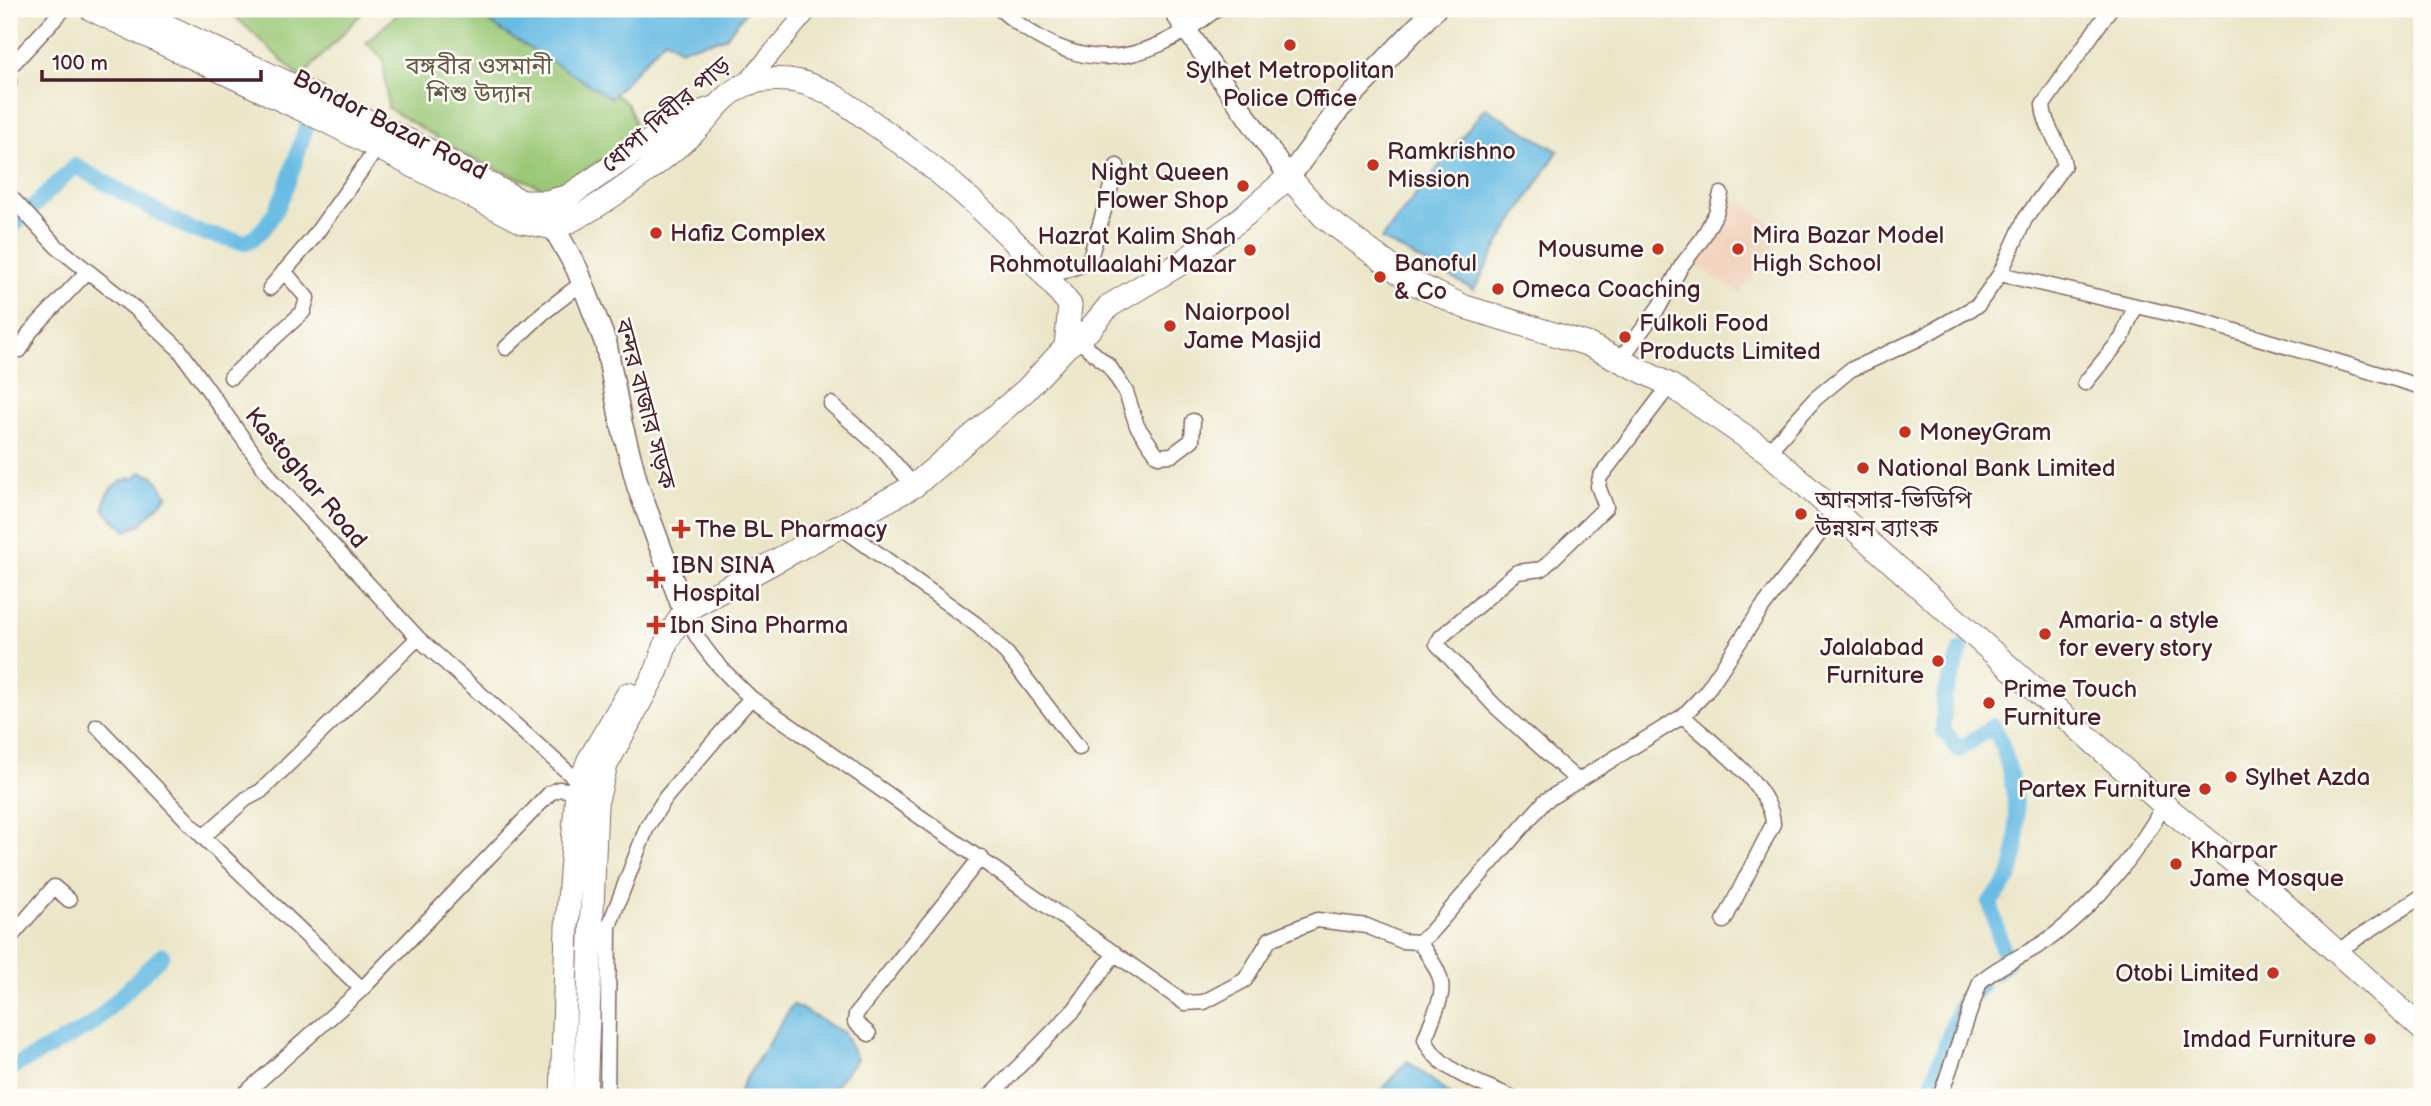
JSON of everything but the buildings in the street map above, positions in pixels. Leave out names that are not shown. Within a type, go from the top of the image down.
[{"type":"highway","name":"Bondor Bazar Road","points":[[91,9],[378,147],[523,222],[554,228]]},
{"type":"highway","name":"বন্দর বাজার সড়ক","points":[[131,9],[379,125],[523,202],[554,228]]},
{"type":"highway","points":[[744,86],[778,79],[812,85],[843,101],[921,155],[1013,236],[1048,277],[1070,305],[1072,343]]},
{"type":"highway","name":"ধোপা দিঘীর পাড়","points":[[554,228],[582,216],[694,132],[715,107],[744,86]]},
{"type":"highway","points":[[523,202],[563,198],[589,185],[684,118],[715,107]]},
{"type":"highway","points":[[585,1097],[596,804],[606,765],[657,670],[667,641],[684,611],[914,486],[1026,390],[1072,343],[1089,330],[1109,306],[1178,265],[1238,221],[1289,177],[1324,217],[1412,282],[1465,307],[1587,344],[1670,385],[1768,452],[2164,805],[2266,888],[2422,1029]]},
{"type":"highway","points":[[1070,305],[1109,306]]},
{"type":"highway","points":[[562,1097],[567,927],[578,786],[604,734],[647,663],[667,641]]},
{"type":"main road","points":[[1172,9],[1289,177],[1339,109],[1435,9]]},
{"type":"main road","points":[[554,228],[563,198]]},
{"type":"main road","points":[[570,257],[582,216]]},
{"type":"main road","name":"বন্দর বাজার সড়ক","points":[[554,228],[582,283],[606,344],[621,422],[638,487],[684,611]]},
{"type":"street","points":[[9,68],[64,9]]},
{"type":"street","name":"ধোপা দিঘীর পাড়","points":[[744,86],[809,9]]},
{"type":"street","points":[[1000,9],[1019,15],[1064,50],[1107,58],[1127,57],[1187,32],[1217,9]]},
{"type":"street","points":[[1768,452],[1815,399],[1850,370],[1916,340],[1978,305],[2000,274],[2025,219],[2064,164],[2062,150],[2044,119],[2043,105],[2109,9]]},
{"type":"street","points":[[270,288],[312,239],[378,147]]},
{"type":"street","points":[[1048,277],[1081,265],[1090,258],[1117,166]]},
{"type":"street","points":[[1620,360],[1659,307],[1682,264],[1702,239],[1716,213],[1721,194]]},
{"type":"street","name":"Kastoghar Road","points":[[9,195],[56,246],[86,273],[138,311],[178,349],[274,482],[418,638],[578,786]]},
{"type":"street","points":[[231,377],[303,312],[308,304],[307,298],[284,271]]},
{"type":"street","points":[[20,350],[30,332],[86,273]]},
{"type":"street","points":[[2000,274],[2205,322],[2422,387]]},
{"type":"street","points":[[506,348],[543,313],[582,283]]},
{"type":"street","points":[[2085,383],[2122,338],[2135,306]]},
{"type":"street","points":[[1072,343],[1109,366],[1126,392],[1137,426],[1158,456],[1172,455],[1192,440],[1193,421]]},
{"type":"street","points":[[1577,781],[1494,705],[1437,644],[1499,585],[1517,572],[1542,569],[1599,515],[1606,507],[1598,486],[1600,477],[1670,385]]},
{"type":"street","points":[[831,404],[884,451],[914,486]]},
{"type":"street","points":[[684,611],[694,635],[714,663],[751,698],[981,857],[1185,1003],[1195,1004],[1245,981],[1270,939],[1317,920],[1367,926],[1402,941],[1419,942],[1430,933],[1545,801],[1683,716],[1706,692],[1762,608],[1836,512]]},
{"type":"street","points":[[841,527],[977,625],[1007,654],[1079,748]]},
{"type":"street","points":[[203,836],[246,799],[261,791],[418,638]]},
{"type":"street","points":[[607,1097],[609,926],[647,827],[666,797],[751,698]]},
{"type":"street","points":[[1683,716],[1760,789],[1772,809],[1773,824],[1724,921]]},
{"type":"street","points":[[97,726],[203,836],[362,989]]},
{"type":"street","points":[[241,1097],[362,989],[550,793],[578,786]]},
{"type":"street","points":[[1940,1097],[1980,982],[1994,969],[2052,938],[2075,918],[2130,858],[2164,805]]},
{"type":"street","points":[[869,1034],[855,1022],[856,1014],[981,857]]},
{"type":"street","points":[[9,939],[54,887],[69,901]]},
{"type":"street","points":[[2336,952],[2422,897]]},
{"type":"street","points":[[1419,942],[1437,967],[1444,987],[1425,1039],[1429,1050],[1454,1070],[1511,1097]]},
{"type":"street","points":[[989,1097],[1075,1009],[1115,953]]},
{"type":"shaded area","name":"Mira Bazar Model High School","points":[[1739,199],[1784,235],[1740,293],[1692,263]]},
{"type":"green space","points":[[227,9],[366,9],[301,78]]},
{"type":"green space","name":"বঙ্গবীর ওসমানী শিশু উদ্যান","points":[[403,9],[502,9],[628,104],[640,137],[550,191],[469,157],[388,108],[383,58],[366,43]]},
{"type":"water","points":[[473,9],[748,9],[725,38],[680,49],[665,39],[611,98],[502,31]]},
{"type":"water","points":[[1485,108],[1558,151],[1499,243],[1474,290],[1381,239]]},
{"type":"water","points":[[141,472],[154,476],[167,496],[140,525],[126,531],[104,510],[104,503],[112,487],[122,480],[135,478]]},
{"type":"water","points":[[793,1004],[844,1033],[857,1059],[826,1097],[738,1097],[743,1083]]},
{"type":"water","points":[[1407,1061],[1451,1095],[1375,1097]]},
{"type":"waterway","points":[[9,230],[75,166],[191,230],[246,243],[259,233],[278,207],[306,128]]},
{"type":"waterway","points":[[1961,649],[1944,697],[1943,730],[1959,750],[1993,726],[2006,759],[2015,800],[2014,860],[2010,876],[1990,902],[2006,963],[1996,972]]},
{"type":"waterway","points":[[9,1069],[92,1025],[162,955]]},
{"type":"waterway","points":[[1927,1097],[1960,1006],[1980,987]]},
{"type":"place","name":"Sylhet Metropolitan Police Office","points":[[1290,45]]},
{"type":"place","name":"Ramkrishno Mission","points":[[1373,165]]},
{"type":"place","name":"Night Queen Flower Shop","points":[[1243,186]]},
{"type":"place","name":"Hafiz Complex","points":[[656,233]]},
{"type":"place","name":"Mousume","points":[[1658,249]]},
{"type":"place","name":"Mira Bazar Model High School","points":[[1738,249]]},
{"type":"place","name":"Hazrat Kalim Shah Rohmotullaalahi Mazar","points":[[1250,250]]},
{"type":"place","name":"Banoful & Co","points":[[1380,277]]},
{"type":"place","name":"Omeca Coaching","points":[[1498,289]]},
{"type":"place","name":"Naiorpool Jame Masjid","points":[[1170,326]]},
{"type":"place","name":"Fulkoli Food Products Limited","points":[[1625,337]]},
{"type":"place","name":"MoneyGram","points":[[1905,432]]},
{"type":"place","name":"National Bank Limited","points":[[1863,468]]},
{"type":"place","name":"আনসার-ভিডিপি উন্নয়ন ব্যাংক","points":[[1801,514]]},
{"type":"place","name":"The BL Pharmacy","points":[[681,529]]},
{"type":"place","name":"IBN SINA Hospital","points":[[656,579]]},
{"type":"place","name":"Ibn Sina Pharma","points":[[656,625]]},
{"type":"place","name":"Amaria- a style for every story","points":[[2045,634]]},
{"type":"place","name":"Jalalabad Furniture","points":[[1938,661]]},
{"type":"place","name":"Prime Touch Furniture","points":[[1989,703]]},
{"type":"place","name":"Sylhet Azda","points":[[2231,777]]},
{"type":"place","name":"Partex Furniture","points":[[2205,789]]},
{"type":"place","name":"Kharpar Jame Mosque","points":[[2176,864]]},
{"type":"place","name":"Otobi Limited","points":[[2273,973]]},
{"type":"place","name":"Imdad Furniture","points":[[2370,1039]]}]
